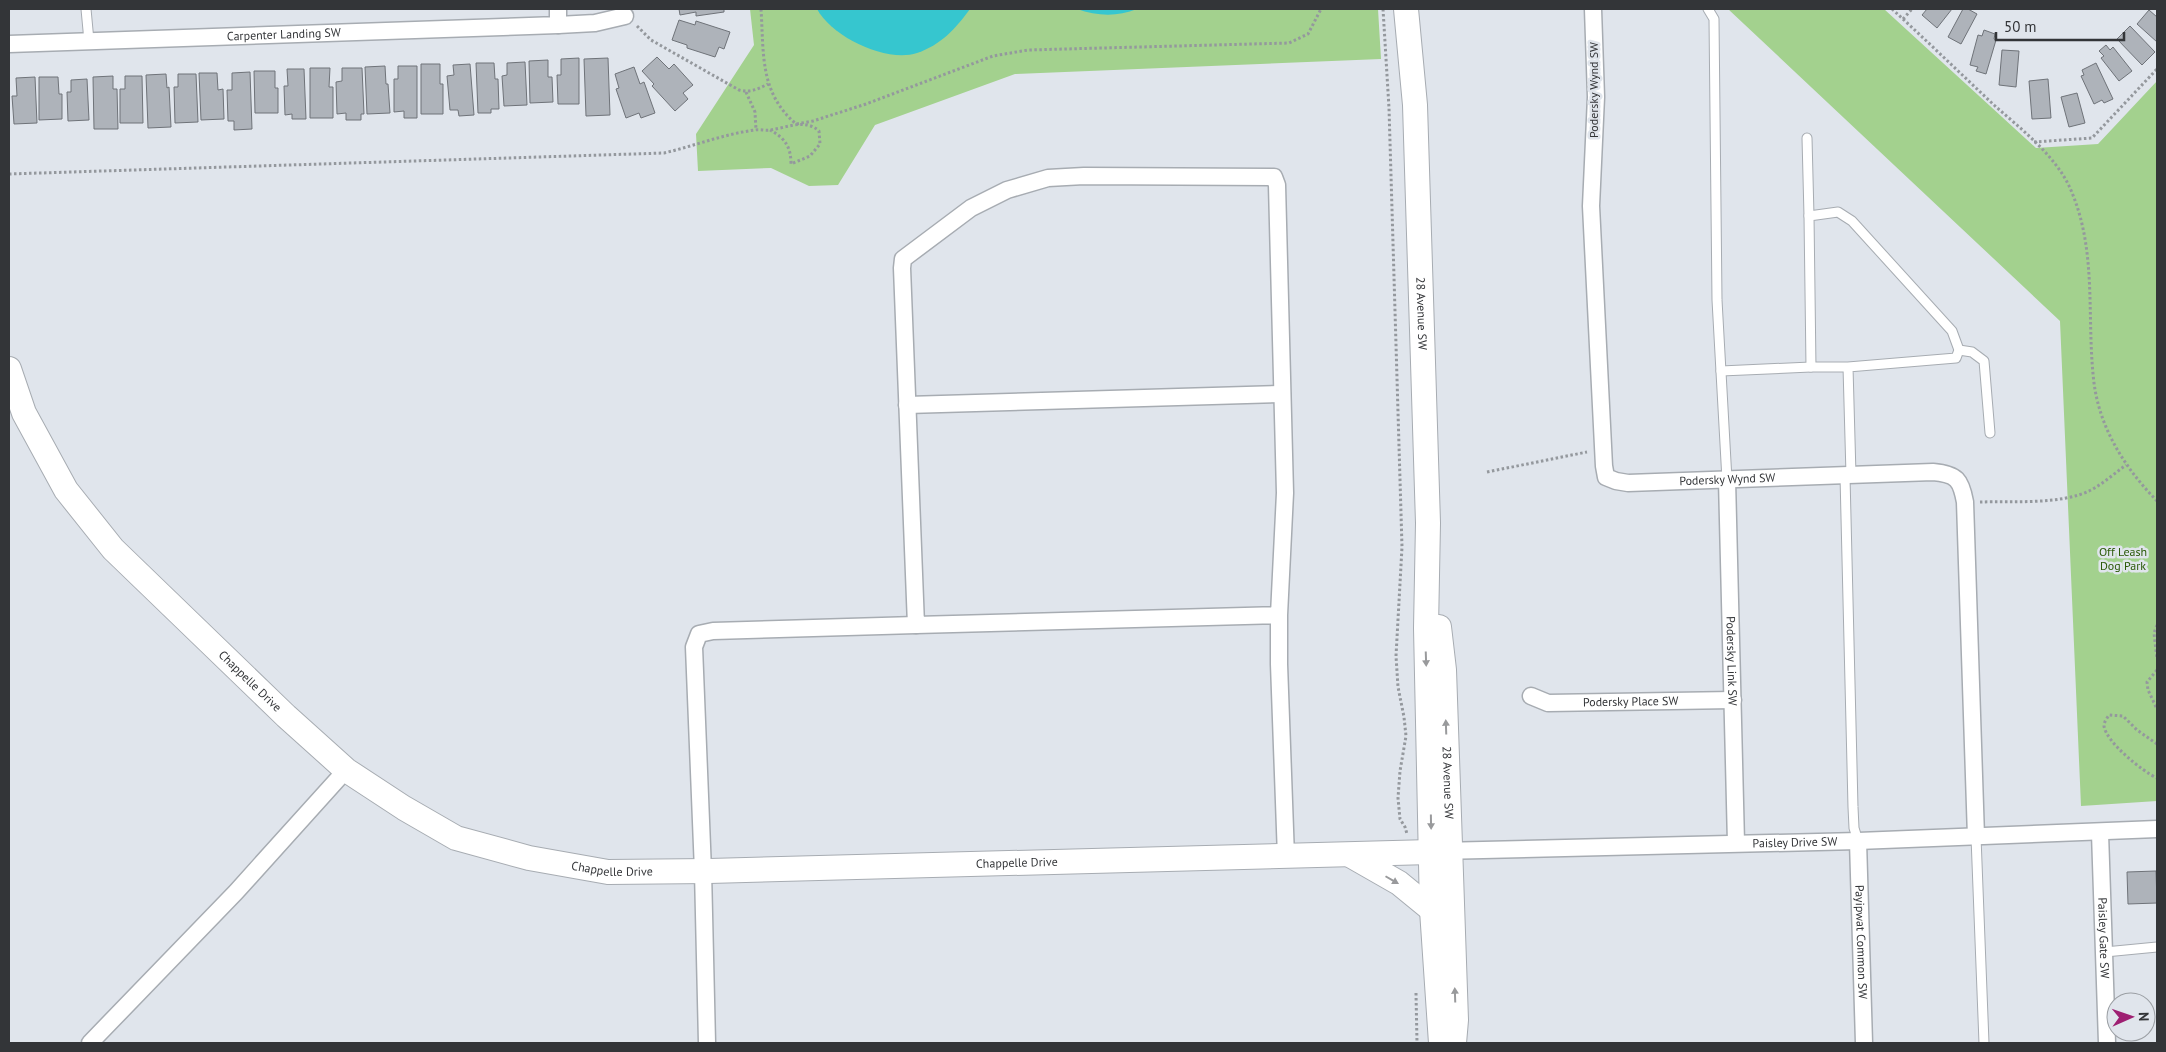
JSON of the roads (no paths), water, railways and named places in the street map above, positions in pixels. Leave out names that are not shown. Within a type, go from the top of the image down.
[{"type":"street","name":"28 Avenue SW","points":[[1406,9],[1415,105],[1428,523],[1426,628],[1441,851],[1456,1020],[1454,1043]]},
{"type":"street","name":"28 Avenue SW","points":[[1415,105],[1423,9]]},
{"type":"street","name":"Podersky Wynd SW","points":[[1593,9],[1596,97],[1591,206],[1606,477],[1628,483],[1947,473],[1956,477],[1962,488],[1965,502],[1976,837]]},
{"type":"street","name":"Carpenter Landing SW","points":[[9,44],[558,17],[595,23],[625,16]]},
{"type":"street","points":[[916,625],[903,259],[972,208],[1007,190],[1048,178],[1084,176],[1274,177],[1277,185],[1282,394],[1284,523],[1278,616],[1286,857]]},
{"type":"street","name":"Chappelle Drive","points":[[9,369],[24,413],[66,490],[113,549],[286,716],[346,770],[404,808],[456,838],[529,858],[608,872],[1286,857],[1441,851]]},
{"type":"street","points":[[907,405],[1282,394]]},
{"type":"street","name":"Podersky Link SW","points":[[1726,480],[1736,843]]},
{"type":"street","points":[[707,1043],[703,871],[694,647],[699,634],[713,631],[1278,616]]},
{"type":"street","name":"Podersky Place SW","points":[[1531,696],[1548,703],[1732,700]]},
{"type":"street","points":[[90,1043],[236,892],[346,770]]},
{"type":"street","name":"Paisley Drive SW","points":[[1441,851],[1858,841],[2157,830]]},
{"type":"street","name":"Paisley Gate SW","points":[[2100,833],[2107,1043]]},
{"type":"street","name":"Payipwat Common SW","points":[[1858,841],[1864,1043]]},
{"type":"street","name":"28 Avenue SW","points":[[1441,851],[1432,910],[1441,1043]]},
{"type":"street","points":[[1350,855],[1399,884],[1432,910]]},
{"type":"lane","points":[[86,9],[89,41]]},
{"type":"lane","points":[[1708,9],[1714,19],[1716,300],[1726,480]]},
{"type":"lane","points":[[1807,138],[1811,367]]},
{"type":"lane","points":[[1721,371],[1848,367],[1956,358],[1959,350],[1952,331],[1852,221],[1838,212],[1809,216]]},
{"type":"lane","points":[[1959,350],[1972,352],[1984,361],[1990,432]]},
{"type":"lane","points":[[1848,367],[1853,807],[1854,828],[1858,841]]},
{"type":"lane","points":[[1976,837],[1984,1043]]},
{"type":"lane","points":[[2105,952],[2157,947]]},
{"type":"water","points":[[817,9],[970,9],[941,41],[926,50],[904,55],[876,51],[847,38],[824,19]]},
{"type":"water","points":[[1077,9],[1137,9],[1130,12],[1107,15]]},
{"type":"park label","name":"Off Leash Dog Park","points":[[2123,559]]}]
